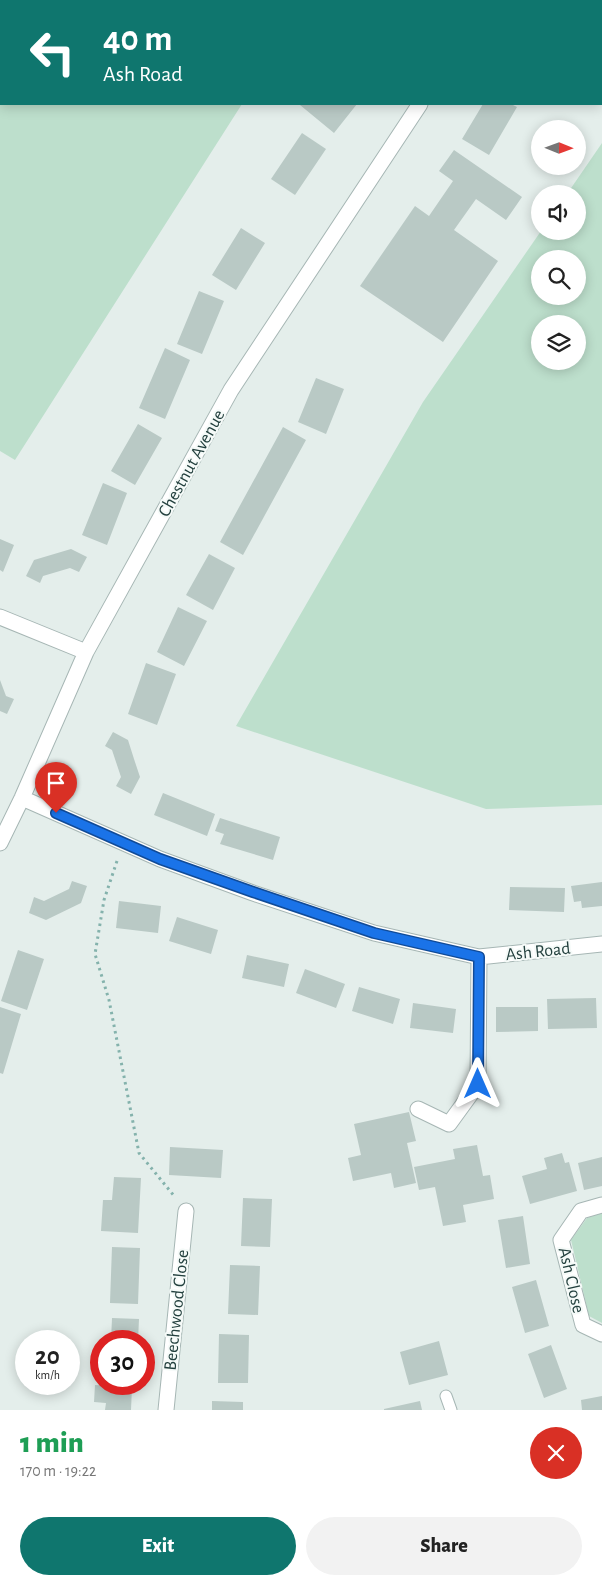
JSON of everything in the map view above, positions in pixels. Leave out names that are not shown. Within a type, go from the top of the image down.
[{"type":"street","name":"Chestnut Avenue","points":[[0,843],[22,798],[86,652],[231,390],[419,105]]},
{"type":"street","points":[[0,616],[86,652]]},
{"type":"street","name":"Ash Road","points":[[22,798],[160,859],[374,933],[479,957],[602,944]]},
{"type":"street","points":[[418,1109],[449,1124],[478,1084],[479,957]]},
{"type":"street","name":"Ash Close","points":[[602,1205],[582,1211],[562,1240],[582,1325],[602,1334]]},
{"type":"street","name":"Beechwood Close","points":[[166,1410],[186,1211]]},
{"type":"lane","points":[[446,1396],[451,1410]]},
{"type":"path","points":[[123,842],[104,900],[95,954],[109,1000],[139,1153],[186,1211]]},
{"type":"green space","points":[[0,105],[241,105],[15,460],[0,451]]},
{"type":"green space","points":[[602,143],[602,805],[486,809],[236,726],[423,402],[535,240],[586,240],[586,185],[573,185],[580,175],[586,175],[586,166]]},
{"type":"green space","points":[[602,1213],[602,1323],[589,1316],[571,1240],[587,1218]]},
{"type":"building","points":[[300,105],[356,105],[334,133]]},
{"type":"building","points":[[482,105],[513,105],[517,107],[489,155],[462,139]]},
{"type":"building","points":[[302,133],[326,149],[295,195],[271,179]]},
{"type":"building","points":[[454,150],[522,197],[506,220],[476,199],[454,230],[498,261],[443,342],[360,286],[415,206],[429,216],[453,181],[439,171]]},
{"type":"building","points":[[241,228],[265,243],[236,290],[212,275]]},
{"type":"building","points":[[199,291],[224,301],[202,354],[177,344]]},
{"type":"building","points":[[165,348],[190,360],[165,419],[139,408]]},
{"type":"building","points":[[316,378],[344,389],[326,434],[298,422]]},
{"type":"building","points":[[138,424],[162,438],[135,485],[111,471]]},
{"type":"building","points":[[283,427],[306,440],[243,555],[220,542]]},
{"type":"building","points":[[103,483],[127,493],[107,545],[82,535]]},
{"type":"building","points":[[0,539],[14,545],[3,572],[0,570]]},
{"type":"building","points":[[71,549],[87,557],[79,572],[70,568],[43,576],[40,583],[26,576],[34,560]]},
{"type":"building","points":[[209,554],[235,568],[213,610],[186,595]]},
{"type":"building","points":[[178,607],[207,621],[184,666],[157,652]]},
{"type":"building","points":[[146,663],[176,674],[157,725],[128,714]]},
{"type":"building","points":[[0,680],[6,696],[14,699],[7,714],[0,711]]},
{"type":"building","points":[[113,732],[128,740],[140,777],[131,794],[116,786],[121,777],[112,750],[105,746]]},
{"type":"building","points":[[163,793],[215,814],[207,836],[154,815]]},
{"type":"building","points":[[220,818],[280,837],[273,860],[220,844],[224,834],[215,831]]},
{"type":"building","points":[[72,881],[87,886],[81,903],[46,920],[29,913],[34,897],[44,901],[69,889]]},
{"type":"building","points":[[602,882],[602,906],[582,908],[581,901],[574,902],[571,886]]},
{"type":"building","points":[[510,887],[565,888],[564,912],[509,910]]},
{"type":"building","points":[[119,901],[161,906],[158,933],[116,928]]},
{"type":"building","points":[[177,917],[218,930],[211,954],[169,941]]},
{"type":"building","points":[[18,950],[44,959],[27,1010],[1,1001]]},
{"type":"building","points":[[247,955],[289,964],[284,987],[242,978]]},
{"type":"building","points":[[305,969],[345,984],[336,1008],[296,993]]},
{"type":"building","points":[[359,987],[400,999],[393,1024],[352,1011]]},
{"type":"building","points":[[596,998],[597,1028],[548,1029],[547,999]]},
{"type":"building","points":[[413,1003],[456,1009],[453,1033],[410,1028]]},
{"type":"building","points":[[0,1007],[21,1014],[3,1074],[0,1073]]},
{"type":"building","points":[[496,1007],[538,1007],[538,1031],[496,1032]]},
{"type":"building","points":[[409,1112],[416,1141],[407,1143],[416,1183],[394,1188],[391,1173],[353,1181],[348,1158],[361,1155],[354,1124]]},
{"type":"building","points":[[477,1145],[483,1176],[490,1175],[494,1199],[463,1205],[466,1222],[443,1226],[435,1187],[419,1190],[414,1167],[455,1159],[453,1149]]},
{"type":"building","points":[[170,1147],[223,1150],[221,1178],[169,1175]]},
{"type":"building","points":[[562,1153],[565,1163],[569,1162],[577,1191],[530,1204],[522,1176],[547,1169],[544,1158]]},
{"type":"building","points":[[602,1157],[602,1186],[584,1190],[578,1163]]},
{"type":"building","points":[[114,1177],[141,1178],[138,1233],[101,1231],[103,1200],[112,1200]]},
{"type":"building","points":[[243,1198],[272,1199],[270,1247],[241,1246]]},
{"type":"building","points":[[523,1216],[530,1264],[506,1268],[498,1220]]},
{"type":"building","points":[[112,1247],[140,1248],[138,1304],[110,1303]]},
{"type":"building","points":[[230,1265],[260,1266],[258,1315],[228,1314]]},
{"type":"building","points":[[536,1280],[549,1326],[525,1333],[512,1287]]},
{"type":"building","points":[[112,1318],[139,1319],[138,1330],[111,1330]]},
{"type":"building","points":[[219,1334],[249,1335],[248,1383],[218,1383]]},
{"type":"building","points":[[439,1341],[448,1375],[409,1385],[400,1352]]},
{"type":"building","points":[[551,1345],[567,1389],[544,1398],[528,1354]]},
{"type":"building","points":[[94,1395],[132,1395],[131,1410],[105,1410],[106,1403],[94,1402]]},
{"type":"building","points":[[602,1396],[602,1410],[582,1410],[581,1400]]},
{"type":"building","points":[[212,1401],[243,1402],[243,1410],[212,1410]]},
{"type":"building","points":[[420,1401],[422,1410],[384,1410],[384,1409]]},
{"type":"route","points":[[56,813],[160,859],[253,892],[374,933],[479,957],[478,1084]]}]
